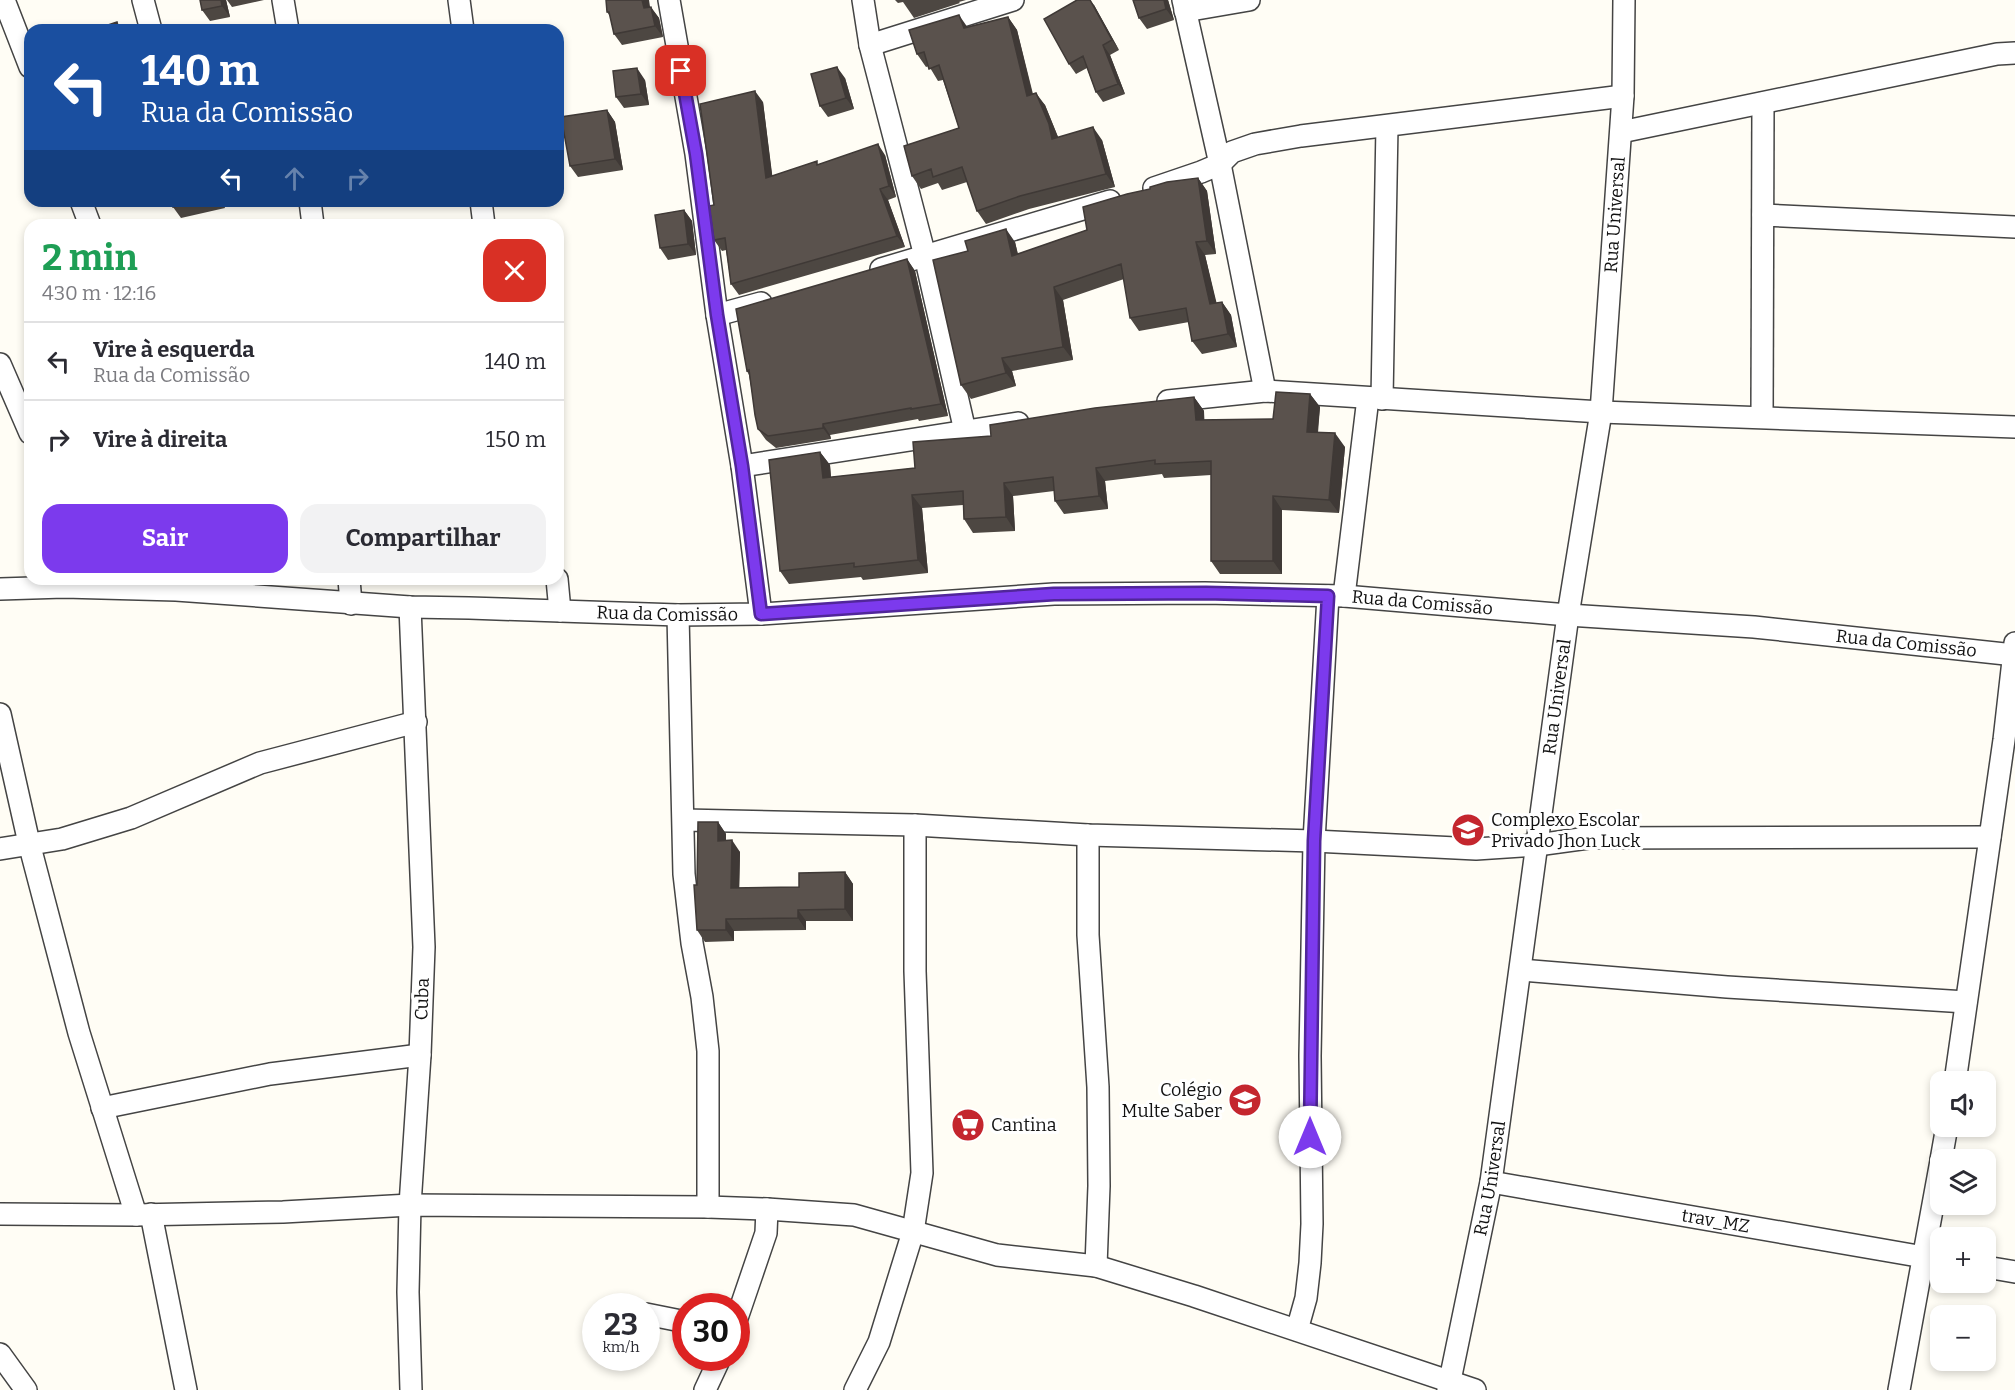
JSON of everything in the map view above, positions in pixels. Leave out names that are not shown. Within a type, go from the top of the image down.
[{"type":"street","points":[[4,0],[24,52]]},
{"type":"street","points":[[143,0],[149,24]]},
{"type":"street","points":[[283,0],[287,24]]},
{"type":"street","points":[[459,0],[462,24]]},
{"type":"street","points":[[669,0],[696,154],[717,315],[742,466],[761,614]]},
{"type":"street","points":[[863,0],[870,45],[925,256],[965,431]]},
{"type":"street","points":[[870,45],[1013,0]]},
{"type":"street","points":[[1249,0],[1184,6],[1220,164],[1265,391]]},
{"type":"street","name":"Rua Universal","points":[[1449,1386],[1491,1182],[1568,615],[1601,412],[1621,132],[1624,0]]},
{"type":"street","points":[[1621,132],[1997,54],[2015,53]]},
{"type":"street","points":[[860,275],[1176,182],[1220,164],[1232,153],[1255,144],[1301,136],[1623,96]]},
{"type":"street","points":[[1762,417],[1763,103]]},
{"type":"street","points":[[1297,1330],[1306,1299],[1311,1263],[1310,1056],[1314,841],[1336,596],[1375,398],[1387,126]]},
{"type":"street","points":[[1763,215],[2015,227]]},
{"type":"street","points":[[717,315],[783,297]]},
{"type":"street","points":[[0,364],[24,418]]},
{"type":"street","points":[[1149,404],[1265,391],[1601,412],[2015,427]]},
{"type":"street","points":[[742,466],[1034,420]]},
{"type":"street","name":"Rua da Comissão","points":[[0,589],[42,585]]},
{"type":"street","name":"Rua da Comissão","points":[[184,585],[351,604],[678,615],[761,614],[1054,594],[1206,593],[1336,596],[1754,627],[2015,651]]},
{"type":"street","points":[[349,585],[351,604]]},
{"type":"street","points":[[558,585],[560,611]]},
{"type":"street","name":"Cuba","points":[[410,607],[424,947],[420,1055],[410,1205],[408,1292],[411,1390]]},
{"type":"street","points":[[678,615],[684,874],[708,1051],[708,1208]]},
{"type":"street","points":[[1957,1071],[2015,651]]},
{"type":"street","points":[[0,714],[29,843],[79,1033],[102,1108],[144,1215],[186,1390]]},
{"type":"street","points":[[0,849],[62,838],[131,818],[260,763],[416,722]]},
{"type":"street","points":[[684,820],[915,825],[1088,835],[1314,841],[1476,849],[1536,845],[1588,838],[1990,837]]},
{"type":"street","points":[[855,1390],[879,1342],[913,1232],[922,1173],[915,971],[915,825]]},
{"type":"street","points":[[1088,835],[1088,934],[1098,1087],[1099,1186],[1096,1266]]},
{"type":"street","points":[[1521,970],[1727,987],[1966,1002]]},
{"type":"street","points":[[102,1108],[270,1074],[420,1055]]},
{"type":"street","name":"trav_MZ","points":[[1491,1182],[1930,1258]]},
{"type":"street","points":[[3,1209],[144,1215],[283,1212],[410,1205],[767,1209],[854,1215],[997,1255],[1096,1266],[1297,1330],[1449,1386],[1475,1390]]},
{"type":"street","points":[[746,1293],[766,1233],[767,1209]]},
{"type":"street","points":[[1899,1390],[1930,1266]]},
{"type":"street","points":[[1996,1269],[2015,1272]]},
{"type":"street","points":[[0,1354],[26,1390]]},
{"type":"street","points":[[705,1390],[714,1371]]},
{"type":"building","points":[[200,0],[221,0],[222,6],[202,10]]},
{"type":"building","points":[[606,0],[642,0],[644,8],[651,7],[655,26],[614,34]]},
{"type":"building","points":[[1077,0],[1090,0],[1112,40],[1103,45],[1118,84],[1096,92],[1083,56],[1069,64],[1044,19]]},
{"type":"building","points":[[1133,0],[1164,0],[1166,9],[1139,18]]},
{"type":"building","points":[[959,15],[964,28],[1008,17],[1027,96],[1036,93],[1049,124],[1052,139],[1093,127],[1106,174],[1020,196],[977,211],[962,167],[933,177],[931,169],[912,176],[904,146],[959,128],[939,65],[929,69],[924,52],[917,54],[909,30]]},
{"type":"building","points":[[837,67],[846,98],[820,106],[811,74]]},
{"type":"building","points":[[637,68],[641,94],[616,97],[613,71]]},
{"type":"building","points":[[755,91],[766,178],[817,161],[817,165],[878,144],[889,186],[880,189],[897,236],[731,284],[725,238],[714,240],[709,206],[714,205],[700,104]]},
{"type":"building","points":[[607,110],[615,159],[570,166],[564,133],[564,117]]},
{"type":"building","points":[[1198,178],[1207,241],[1196,242],[1210,304],[1222,302],[1228,334],[1192,341],[1186,308],[1130,318],[1121,264],[1054,287],[1063,347],[1002,358],[1006,373],[961,385],[933,260],[968,251],[965,241],[1006,229],[1012,256],[1087,230],[1083,207],[1150,189],[1150,187],[1167,182]]},
{"type":"building","points":[[684,210],[688,244],[660,248],[655,215]]},
{"type":"building","points":[[907,259],[941,404],[823,424],[823,428],[768,436],[758,429],[736,309]]},
{"type":"building","points":[[1276,392],[1310,394],[1307,432],[1335,433],[1329,500],[1273,496],[1273,561],[1211,561],[1211,461],[1155,464],[1155,460],[1096,468],[1099,496],[1055,501],[1053,477],[1004,483],[1006,517],[964,519],[963,491],[912,495],[918,560],[854,567],[854,563],[780,571],[769,460],[820,452],[823,478],[915,468],[913,442],[991,436],[990,425],[1095,408],[1194,397],[1196,420],[1273,419]]},
{"type":"building","points":[[698,822],[718,822],[718,841],[732,840],[731,888],[799,887],[799,873],[845,872],[845,909],[798,910],[798,918],[726,919],[726,930],[697,930],[694,885],[697,885]]},
{"type":"place","name":"Complexo Escolar Privado Jhon Luck","points":[[1468,830]]},
{"type":"place","name":"Colégio Multe Saber","points":[[1245,1100]]},
{"type":"place","name":"Cantina","points":[[968,1125]]},
{"type":"route","points":[[681,71],[696,154],[717,315],[742,466],[761,614],[1054,594],[1206,593],[1328,596],[1314,841],[1310,1137]]}]
